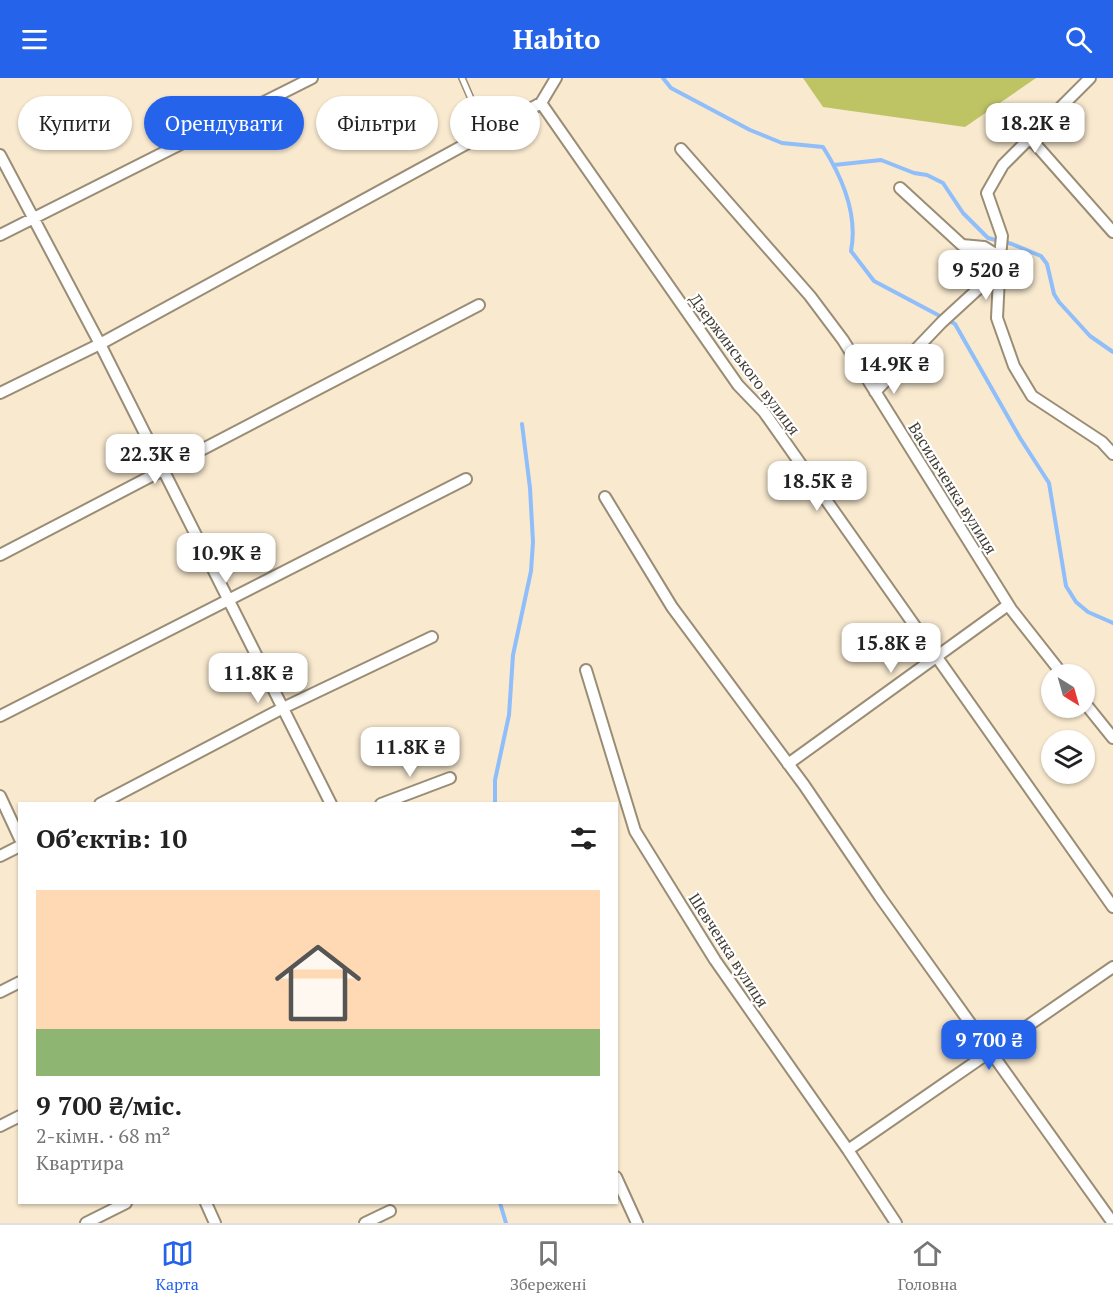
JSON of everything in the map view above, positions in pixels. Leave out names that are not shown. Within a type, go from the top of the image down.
[{"type":"street","points":[[0,235],[312,78]]},
{"type":"street","points":[[541,103],[555,78]]},
{"type":"street","points":[[1090,78],[1004,165],[987,194],[1001,251],[997,318],[1014,366],[1032,396],[1102,442],[1113,454]]},
{"type":"street","name":"Дзержинського вулиця","points":[[541,103],[738,385],[764,412],[1113,907]]},
{"type":"street","points":[[1030,138],[1113,232]]},
{"type":"street","name":"Васильченка вулиця","points":[[681,149],[810,296],[843,340],[1008,605],[1054,664]]},
{"type":"street","points":[[0,393],[100,344],[451,150]]},
{"type":"street","points":[[0,155],[100,344],[330,802]]},
{"type":"street","points":[[900,188],[962,245],[1001,251]]},
{"type":"street","points":[[875,392],[942,322],[1001,251]]},
{"type":"street","points":[[0,555],[164,472],[479,305]]},
{"type":"street","points":[[0,716],[465,479]]},
{"type":"street","points":[[605,497],[672,607],[788,764],[1113,1223]]},
{"type":"street","points":[[788,764],[1008,605]]},
{"type":"street","points":[[104,802],[283,708],[432,637]]},
{"type":"street","name":"Шевченка вулиця","points":[[586,670],[635,831],[715,960],[849,1150],[896,1223]]},
{"type":"street","points":[[1095,716],[1113,738]]},
{"type":"street","points":[[386,802],[450,778]]},
{"type":"street","points":[[0,796],[18,835]]},
{"type":"street","points":[[0,856],[18,847]]},
{"type":"street","points":[[849,1150],[1113,967]]},
{"type":"street","points":[[0,992],[18,983]]},
{"type":"street","points":[[0,1126],[18,1117]]},
{"type":"street","points":[[618,1181],[637,1223]]},
{"type":"street","points":[[86,1223],[124,1204]]},
{"type":"street","points":[[206,1204],[215,1223]]},
{"type":"street","points":[[365,1223],[386,1216]]},
{"type":"lane","points":[[462,78],[470,96]]},
{"type":"green space","points":[[803,78],[1036,78],[965,127],[823,107]]},
{"type":"waterway","points":[[663,78],[671,88],[750,130],[782,143],[823,147],[847,197],[853,237],[851,251],[874,281],[955,324],[1020,438],[1049,483],[1066,586],[1076,602],[1088,612],[1113,623]]},
{"type":"waterway","points":[[834,165],[881,160],[914,173],[927,175],[943,183],[963,213],[988,238],[1012,244],[1041,256],[1047,264],[1054,294],[1059,302],[1090,336],[1113,352]]},
{"type":"waterway","points":[[495,802],[495,780],[509,715],[513,655],[531,571],[533,542],[530,488],[522,424]]},
{"type":"waterway","points":[[500,1204],[506,1223]]}]
